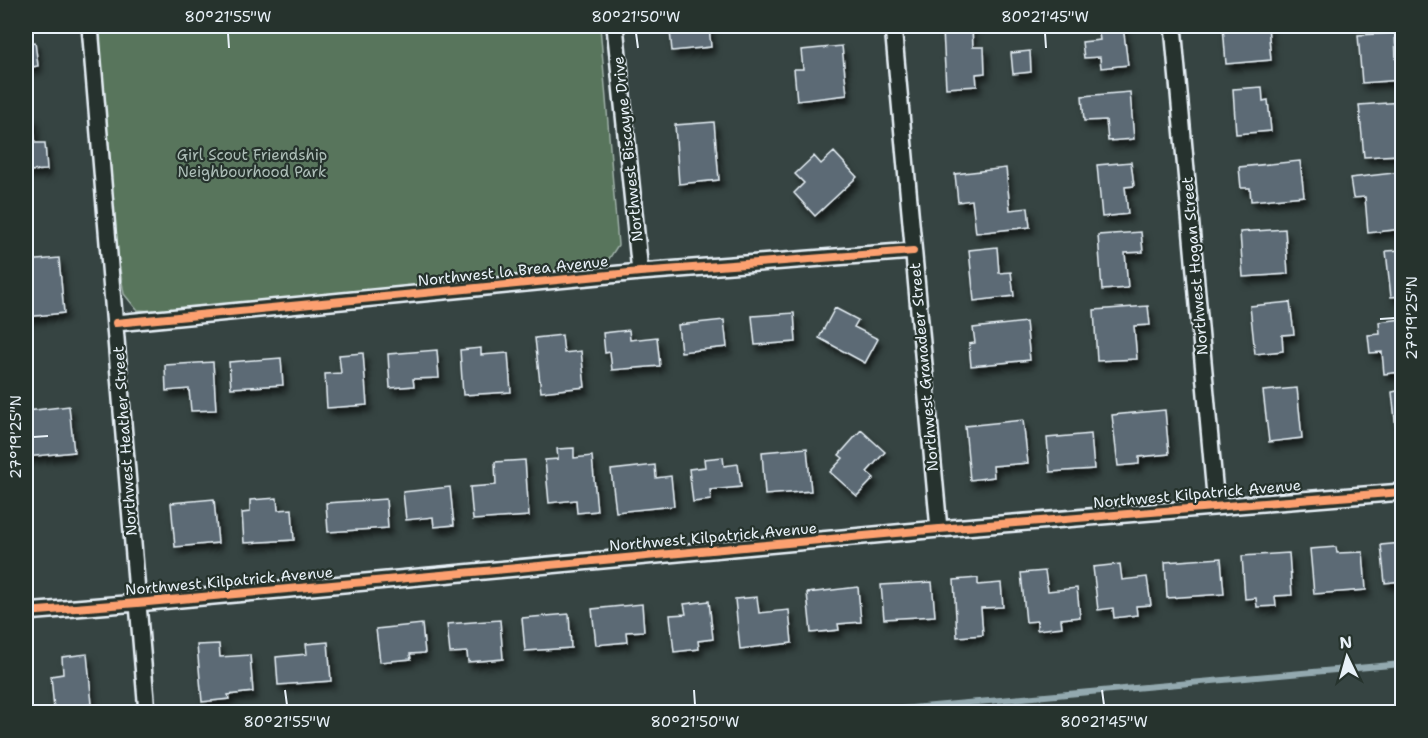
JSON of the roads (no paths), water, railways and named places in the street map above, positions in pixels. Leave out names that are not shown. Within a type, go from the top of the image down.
[{"type":"street","name":"Northwest Heather Street","points":[[90,26],[147,712]]},
{"type":"street","name":"Northwest Biscayne Drive","points":[[615,26],[640,272]]},
{"type":"street","name":"Northwest Granadeer Street","points":[[893,26],[939,529]]},
{"type":"street","name":"Northwest Hogan Street","points":[[1173,26],[1216,506]]},
{"type":"street","name":"Northwest la Brea Avenue","points":[[116,323],[640,272],[913,251]]},
{"type":"street","name":"Northwest Kilpatrick Avenue","points":[[26,612],[939,529],[1402,492]]},
{"type":"waterway","points":[[867,712],[1402,664]]},
{"type":"park label","name":"Girl Scout Friendship Neighbourhood Park","points":[[252,164]]}]
